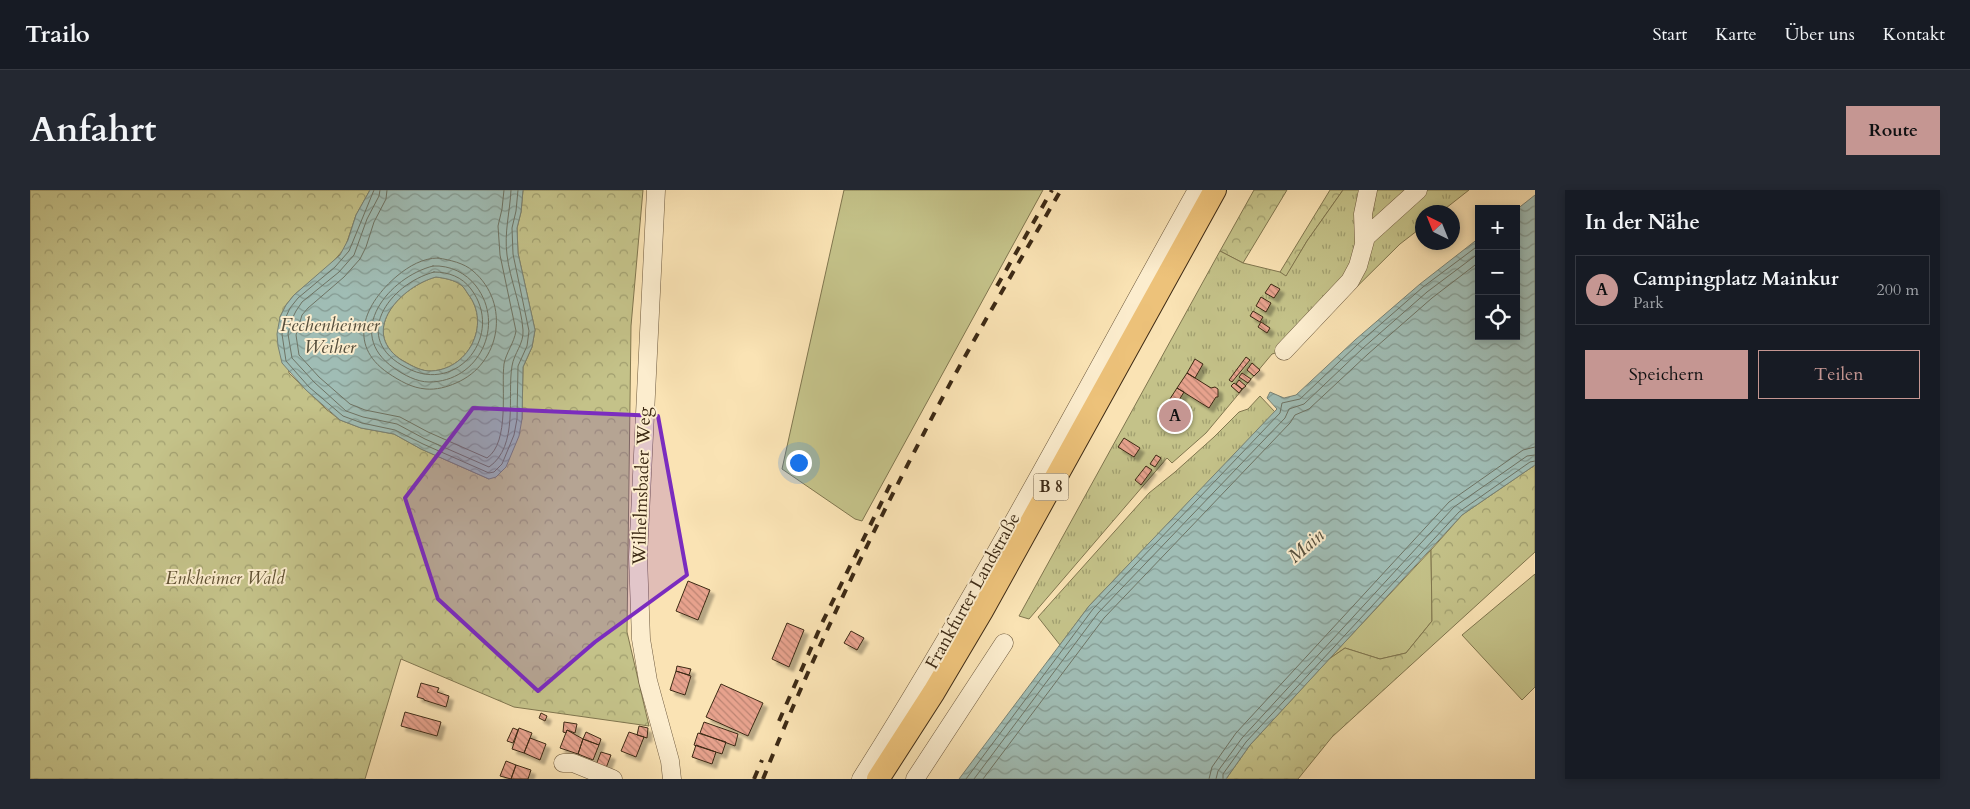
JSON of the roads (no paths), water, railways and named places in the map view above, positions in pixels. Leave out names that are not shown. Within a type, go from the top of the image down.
[{"type":"main road","name":"B 8","points":[[878,779],[939,685],[982,611],[1215,190]]},
{"type":"main road","name":"B 8","points":[[896,779],[992,624],[1232,190]]},
{"type":"street","name":"Wilhelmsbader Weg","points":[[656,190],[638,557],[641,639],[648,681],[670,761],[672,779]]},
{"type":"street","name":"Frankfurter Landstraße","points":[[861,779],[964,609],[1197,190]]},
{"type":"street","points":[[1284,352],[1350,281],[1358,266],[1364,242],[1363,214],[1368,190]]},
{"type":"street","points":[[1364,242],[1372,230],[1418,190]]},
{"type":"street","points":[[915,779],[1004,643]]},
{"type":"street","points":[[563,763],[573,763],[613,779]]},
{"type":"water","name":"Fechenheimer Weiher","points":[[370,190],[523,190],[517,228],[518,253],[535,330],[532,347],[523,367],[522,419],[519,436],[506,467],[496,477],[489,479],[421,449],[394,434],[361,428],[340,420],[306,390],[282,363],[277,334],[280,317],[286,305],[294,295],[340,255],[348,240],[356,215]],"holes":[[[436,277],[456,282],[462,286],[475,306],[478,319],[472,344],[465,355],[454,364],[442,369],[428,371],[406,363],[388,348],[384,335],[384,323],[390,310],[399,299],[423,282]]]},
{"type":"water","name":"Main","points":[[1535,195],[1535,465],[1462,515],[1250,745],[1226,779],[959,779],[1089,606],[1277,409],[1267,398],[1270,392],[1284,398],[1296,395],[1355,340],[1420,284],[1475,241],[1475,340],[1520,340],[1520,207]]},
{"type":"railway","points":[[997,286],[1052,190]]},
{"type":"railway","points":[[763,779],[819,648],[902,476],[973,341],[1061,190]]},
{"type":"railway","points":[[779,721],[823,621],[894,477]]},
{"type":"railway","points":[[754,779],[762,760]]},
{"type":"place","name":"Campingplatz Mainkur","points":[[1175,416]]},
{"type":"park label","name":"Enkheimer Wald","points":[[225,578]]}]
